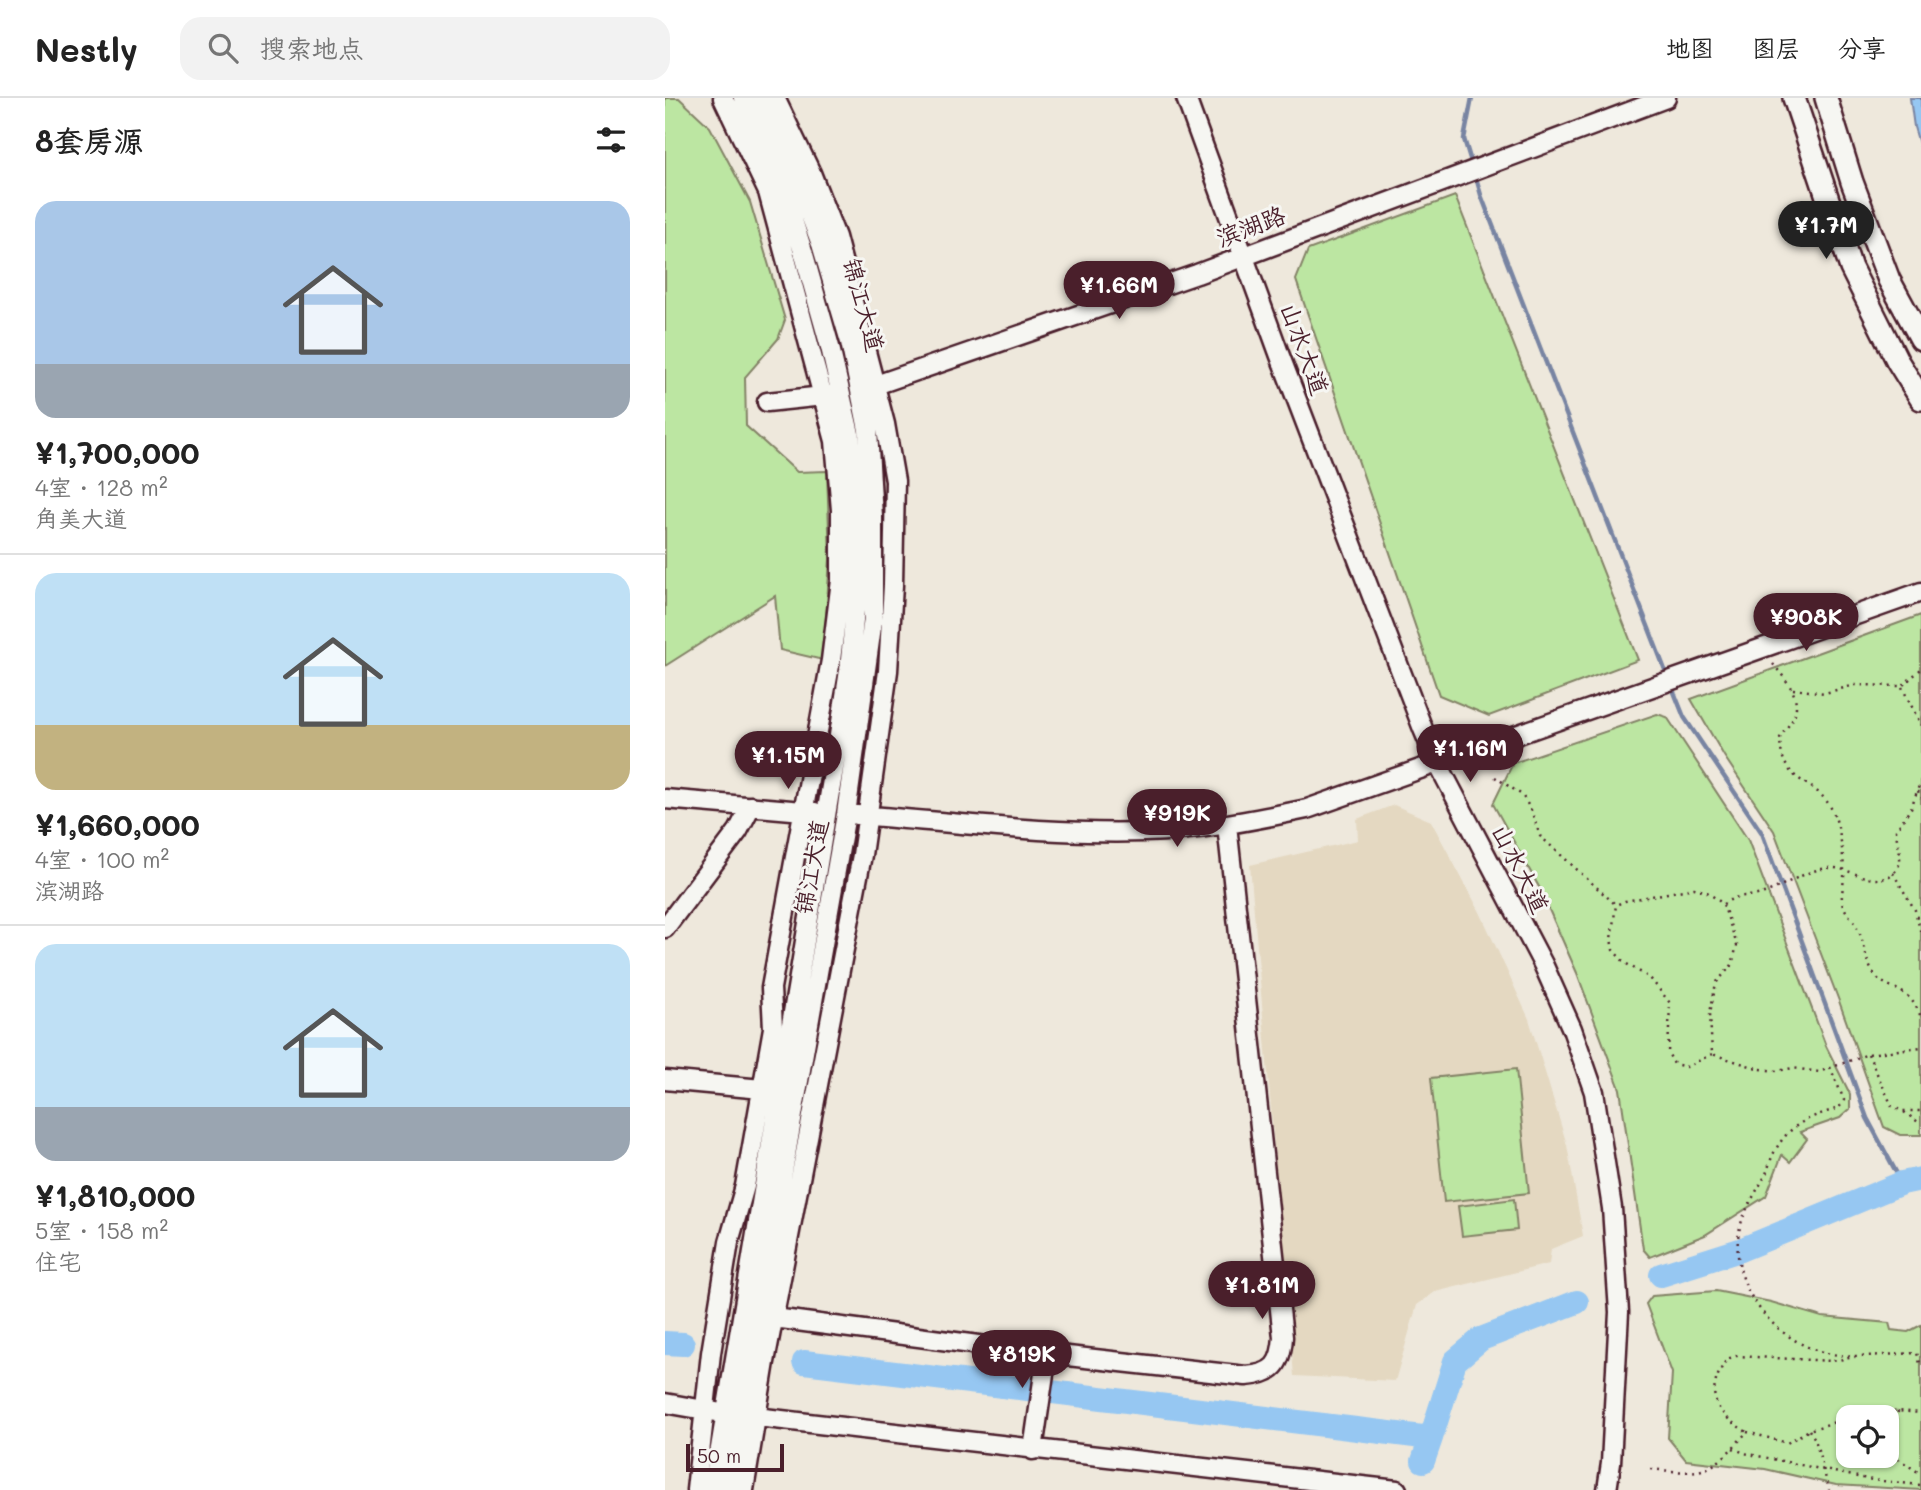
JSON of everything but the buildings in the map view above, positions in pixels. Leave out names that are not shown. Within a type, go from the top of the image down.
[{"type":"main road","points":[[1794,98],[1851,268],[1898,362],[1921,399]]},
{"type":"main road","points":[[1826,98],[1852,183],[1889,280],[1921,339]]},
{"type":"street","points":[[696,1490],[704,1410],[729,1242],[745,1186],[773,1028],[771,988],[831,660],[841,580],[841,510],[832,396],[768,192],[723,98]]},
{"type":"street","name":"锦江大道","points":[[713,1490],[742,1415],[849,670],[858,581],[850,434],[832,396],[830,347],[781,184],[743,98]]},
{"type":"street","name":"锦江大道","points":[[730,1490],[846,814],[873,619],[868,388],[850,342],[821,244],[797,180],[759,98]]},
{"type":"street","points":[[744,1490],[742,1415],[774,1318],[862,855],[888,671],[893,585],[895,481],[868,388],[836,237],[811,173],[775,98]]},
{"type":"street","name":"山水大道","points":[[1186,98],[1280,356],[1437,762],[1543,964],[1572,1029],[1594,1092],[1612,1208],[1619,1312],[1611,1463],[1607,1490]]},
{"type":"street","name":"滨湖路","points":[[767,402],[832,396],[868,388],[1244,256],[1666,98]]},
{"type":"street","points":[[665,799],[1078,832],[1145,832],[1227,825],[1307,809],[1388,782],[1437,762],[1921,592]]},
{"type":"street","points":[[665,929],[738,831],[751,806]]},
{"type":"street","points":[[774,1318],[1045,1361],[1246,1376],[1264,1375],[1276,1365],[1282,1353],[1283,1337],[1227,825]]},
{"type":"street","points":[[665,1080],[762,1089]]},
{"type":"street","points":[[1033,1450],[1045,1361]]},
{"type":"street","points":[[665,1403],[742,1415],[1033,1450],[1397,1490]]},
{"type":"path","points":[[1773,664],[1793,689],[1793,718],[1780,738],[1784,764],[1794,776],[1829,803],[1837,820],[1844,869],[1842,903],[1856,925],[1873,975],[1888,987],[1905,993],[1915,1004],[1921,1017]]},
{"type":"path","points":[[1793,689],[1825,693],[1855,685],[1902,686],[1921,670]]},
{"type":"path","points":[[1902,686],[1921,725]]},
{"type":"path","points":[[1495,777],[1522,795],[1531,810],[1540,836],[1616,905]]},
{"type":"path","points":[[1723,904],[1738,897],[1763,894],[1818,869],[1844,869],[1870,878],[1881,878],[1893,873],[1901,851],[1896,830],[1911,808],[1921,780]]},
{"type":"path","points":[[1918,791],[1921,798]]},
{"type":"path","points":[[1893,873],[1915,910],[1921,934]]},
{"type":"path","points":[[1616,905],[1694,888],[1707,892],[1723,904],[1737,945],[1732,965],[1716,983],[1710,1013],[1712,1054]]},
{"type":"path","points":[[1616,905],[1611,939],[1613,950],[1625,963],[1650,978],[1670,1003],[1668,1053],[1674,1064],[1686,1068],[1712,1054],[1761,1069],[1777,1071],[1793,1068],[1819,1072],[1868,1054],[1921,1047]]},
{"type":"path","points":[[1868,1054],[1892,1106],[1921,1124]]},
{"type":"path","points":[[1830,1067],[1844,1100],[1839,1108],[1805,1118],[1785,1135],[1774,1153],[1743,1217],[1738,1240],[1740,1271],[1749,1294],[1767,1319],[1801,1344],[1826,1353],[1858,1356]]},
{"type":"path","points":[[1902,1111],[1921,1111]]},
{"type":"path","points":[[1836,1422],[1809,1430],[1787,1443],[1747,1432],[1730,1422],[1715,1403],[1713,1385],[1727,1359],[1736,1356],[1832,1361],[1858,1356],[1917,1353],[1921,1367]]},
{"type":"path","points":[[1899,1410],[1921,1413]]},
{"type":"path","points":[[1809,1430],[1815,1439],[1829,1490]]},
{"type":"path","points":[[1651,1469],[1703,1471],[1711,1468],[1747,1432]]},
{"type":"path","points":[[1733,1448],[1744,1453],[1872,1480],[1921,1485]]},
{"type":"path","points":[[1899,1459],[1921,1474]]},
{"type":"shaded area","points":[[1394,805],[1431,821],[1480,912],[1529,1019],[1567,1145],[1583,1236],[1551,1249],[1549,1264],[1435,1292],[1417,1305],[1395,1381],[1294,1376],[1250,865],[1358,840],[1357,819]]},
{"type":"green space","points":[[665,98],[679,98],[710,127],[750,202],[785,320],[778,339],[745,377],[746,426],[797,472],[827,471],[830,559],[823,660],[780,650],[775,596],[665,666]]},
{"type":"green space","points":[[1455,196],[1638,660],[1489,716],[1439,695],[1296,280],[1308,250]]},
{"type":"green space","points":[[1921,615],[1921,1135],[1900,1135],[1884,1127],[1774,831],[1724,756],[1691,699]]},
{"type":"green space","points":[[1657,714],[1667,717],[1748,840],[1826,1046],[1850,1094],[1850,1109],[1840,1118],[1800,1132],[1807,1139],[1790,1162],[1782,1155],[1766,1196],[1705,1235],[1650,1257],[1643,1249],[1620,1089],[1577,973],[1539,887],[1493,804],[1513,763]]},
{"type":"green space","points":[[1516,1069],[1529,1193],[1444,1202],[1431,1078]]},
{"type":"green space","points":[[1514,1199],[1517,1230],[1462,1236],[1458,1206]]},
{"type":"green space","points":[[1716,1291],[1771,1302],[1822,1317],[1889,1323],[1891,1330],[1908,1332],[1921,1325],[1921,1490],[1836,1485],[1765,1469],[1686,1460],[1668,1438],[1672,1373],[1646,1304],[1652,1296]]},
{"type":"water","points":[[1910,98],[1921,98],[1921,150],[1914,127]]},
{"type":"waterway","points":[[1472,98],[1464,139],[1472,165]]},
{"type":"waterway","points":[[1475,174],[1667,675]]},
{"type":"waterway","points":[[1672,687],[1684,717],[1762,833],[1867,1118],[1902,1183]]},
{"type":"waterway","points":[[1661,1275],[1740,1250],[1902,1183],[1921,1179]]},
{"type":"waterway","points":[[804,1362],[1431,1438],[1455,1361],[1481,1339],[1577,1302]]},
{"type":"waterway","points":[[665,1343],[683,1344]]},
{"type":"waterway","points":[[1423,1461],[1431,1438]]}]
